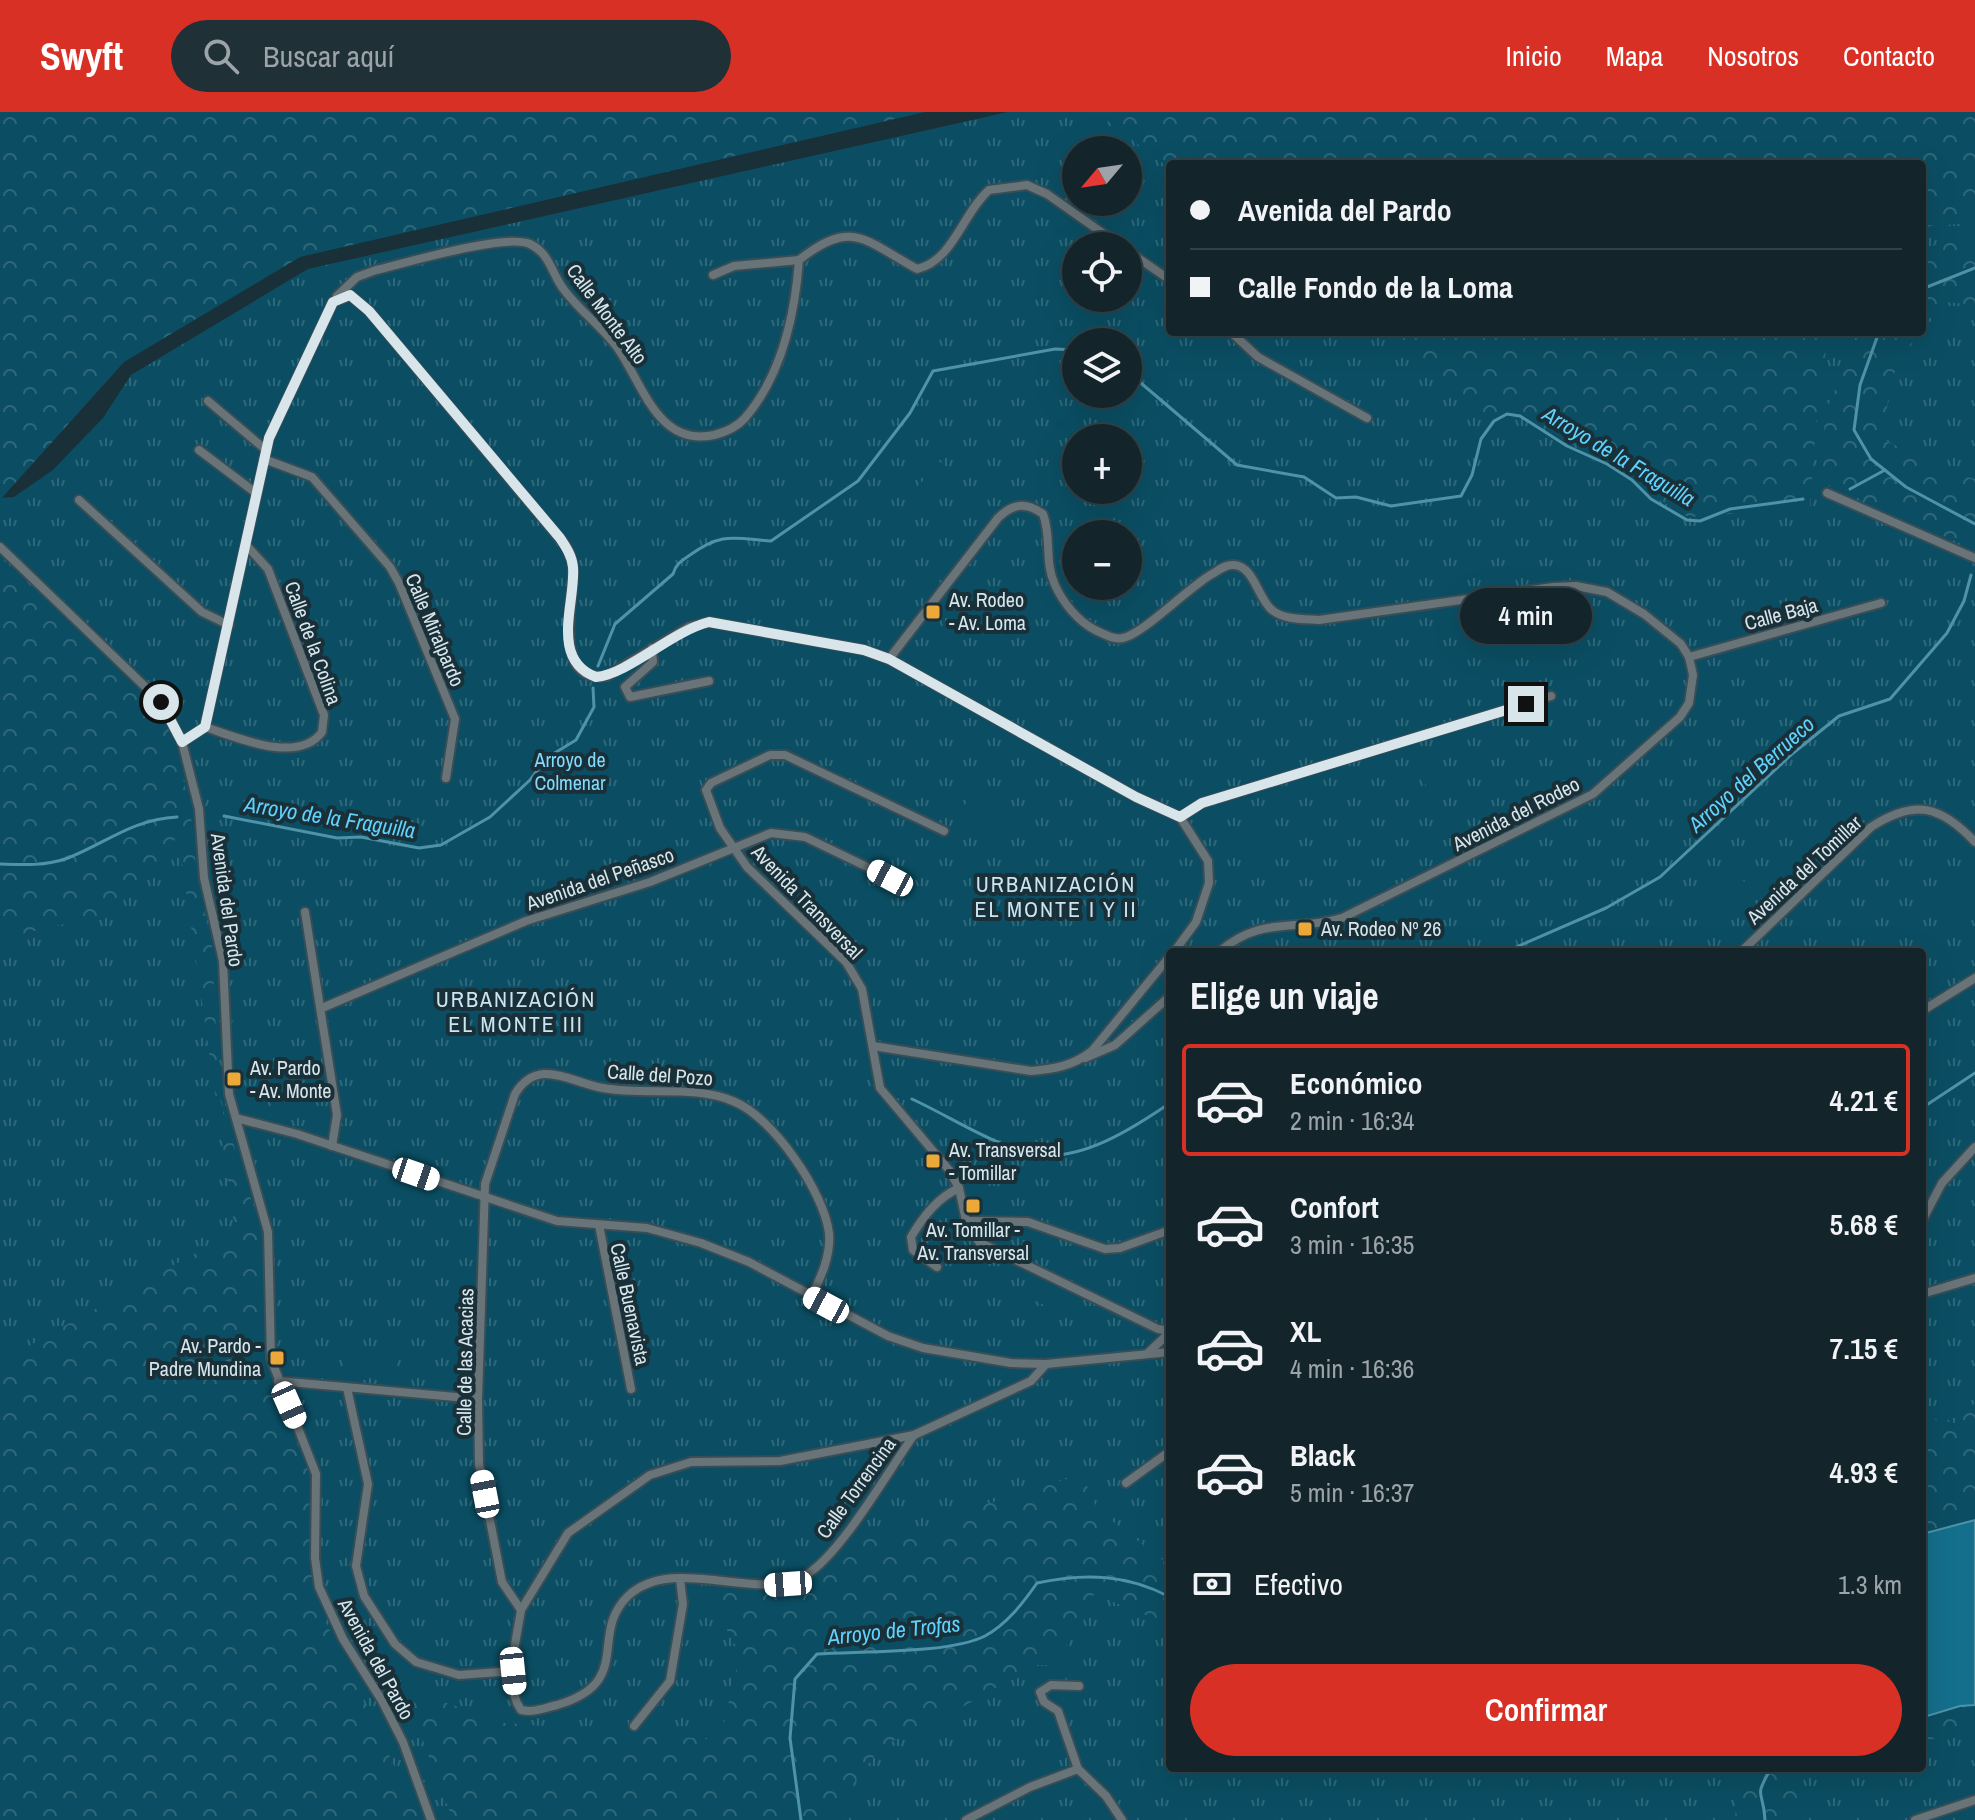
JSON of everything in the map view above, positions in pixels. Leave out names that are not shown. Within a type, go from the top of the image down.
[{"type":"street","points":[[713,275],[734,266],[799,260],[825,239],[841,235],[860,238],[917,269],[932,266],[943,255],[979,199],[989,190],[1015,185],[1027,185],[1047,194],[1101,232]]},
{"type":"street","name":"Calle Monte Alto","points":[[205,727],[275,420],[333,302],[353,280],[376,270],[500,242],[529,243],[540,250],[562,287],[617,348],[656,415],[670,428],[689,435],[706,436],[725,432],[741,422],[754,407],[790,329],[796,308],[799,260]]},
{"type":"street","points":[[1142,261],[1166,277]]},
{"type":"street","points":[[353,280],[354,297],[566,546],[573,569],[568,640],[583,670],[596,677],[607,676],[689,627],[709,622],[864,650],[889,659],[1136,797],[1180,817],[1208,861],[1209,883],[1196,922],[1176,948]]},
{"type":"street","points":[[333,302],[354,297]]},
{"type":"street","points":[[1235,336],[1258,357],[1367,418]]},
{"type":"street","name":"Calle Miralpardo","points":[[208,401],[265,454],[312,477],[390,567],[455,719],[455,735],[446,778]]},
{"type":"street","points":[[199,450],[256,493]]},
{"type":"street","points":[[1827,493],[1975,558]]},
{"type":"street","points":[[79,500],[202,612],[229,625]]},
{"type":"street","points":[[889,659],[998,518],[1012,507],[1022,504],[1043,514],[1048,526],[1048,568],[1056,588],[1085,625],[1110,638],[1123,639],[1135,634],[1190,587],[1226,566],[1238,565],[1246,570],[1272,611],[1285,617],[1319,620],[1553,587],[1591,587],[1607,592],[1644,614],[1675,638],[1689,657]]},
{"type":"street","name":"Calle de la Colina","points":[[205,727],[254,743],[289,747],[305,745],[322,732],[324,715],[268,569],[246,545]]},
{"type":"street","name":"Avenida del Pardo","points":[[0,547],[161,702],[182,742],[199,809],[204,878],[221,950],[225,1067],[268,1232],[268,1340],[278,1381],[316,1474],[315,1558],[319,1587],[343,1639],[381,1699],[403,1742],[431,1820]]},
{"type":"street","name":"Calle Baja","points":[[1689,657],[1881,603]]},
{"type":"street","points":[[652,648],[653,662],[625,687],[630,697],[709,681]]},
{"type":"street","name":"Avenida del Rodeo","points":[[1225,948],[1251,930],[1275,924],[1315,923],[1342,918],[1593,794],[1680,717],[1693,689],[1689,657]]},
{"type":"street","points":[[1180,817],[1202,803],[1551,696]]},
{"type":"street","points":[[182,742],[205,727]]},
{"type":"street","name":"Avenida Transversal","points":[[944,831],[785,755],[770,755],[707,786],[710,809],[747,867],[846,962],[862,989],[880,1088],[949,1170],[959,1188],[966,1221]]},
{"type":"street","name":"Avenida del Tomillar","points":[[1745,948],[1871,827],[1887,817],[1900,812],[1934,810],[1958,824],[1975,842]]},
{"type":"street","name":"Avenida del Peñasco","points":[[322,1008],[526,921],[650,882],[771,833],[805,837],[890,878]]},
{"type":"street","points":[[305,912],[337,1115],[332,1146]]},
{"type":"street","points":[[1081,1059],[1106,1034],[1166,961]]},
{"type":"street","points":[[1926,1009],[1975,978]]},
{"type":"street","points":[[873,1046],[1031,1071],[1054,1069],[1097,1055],[1126,1035],[1166,1000]]},
{"type":"street","points":[[1106,1034],[1118,1039],[1126,1035]]},
{"type":"street","name":"Calle del Pozo","points":[[486,1197],[485,1184],[515,1094],[521,1084],[534,1076],[546,1074],[603,1088],[719,1095],[758,1117],[791,1155],[817,1199],[829,1234],[828,1250],[811,1296]]},
{"type":"street","points":[[236,1118],[332,1146],[557,1221],[647,1228],[701,1243],[749,1262],[888,1336],[923,1348],[986,1359],[1046,1364],[1166,1352]]},
{"type":"street","points":[[1926,1213],[1942,1183],[1975,1147]]},
{"type":"street","points":[[937,1267],[913,1250],[911,1237],[925,1215],[948,1193],[959,1188]]},
{"type":"street","name":"Calle de las Acacias","points":[[486,1197],[478,1399],[479,1464],[502,1582],[521,1610]]},
{"type":"street","points":[[966,1221],[1028,1222],[1105,1249],[1120,1248],[1166,1231]]},
{"type":"street","points":[[966,1221],[979,1242],[1166,1331]]},
{"type":"street","name":"Calle Buenavista","points":[[599,1225],[631,1389]]},
{"type":"street","points":[[1926,1293],[1975,1278]]},
{"type":"street","points":[[1158,1329],[1166,1347]]},
{"type":"street","points":[[1148,1354],[1166,1337]]},
{"type":"street","points":[[347,1388],[368,1484],[356,1566],[364,1596],[395,1644],[416,1662],[459,1675],[513,1671],[521,1610],[568,1533],[650,1475],[691,1462],[780,1461],[914,1435],[1031,1381],[1046,1364]]},
{"type":"street","points":[[278,1381],[478,1399]]},
{"type":"street","name":"Calle Torrencina","points":[[513,1671],[515,1698],[521,1710],[538,1710],[579,1698],[590,1691],[604,1671],[615,1618],[628,1596],[649,1584],[703,1577],[788,1584],[808,1574],[833,1550],[914,1435]]},
{"type":"street","points":[[1126,1483],[1166,1454]]},
{"type":"street","points":[[634,1726],[670,1681],[683,1604],[680,1579]]},
{"type":"street","points":[[1079,1686],[1051,1685],[1040,1692],[1044,1702],[1058,1711],[1078,1769],[1106,1796],[1122,1820]]},
{"type":"street","points":[[966,1820],[1030,1787],[1078,1769]]},
{"type":"street","points":[[1915,1820],[1975,1800]]},
{"type":"green space","points":[[0,112],[925,112],[300,257],[124,362],[0,500]]},
{"type":"green space","name":"Arroyo de Colmenar","points":[[1008,112],[1236,112],[1175,160],[1166,160],[1166,336],[1926,336],[1926,160],[1975,112],[1975,1820],[0,1820],[0,498],[14,497],[53,470],[103,418],[131,375],[308,269]]},
{"type":"green space","points":[[1096,112],[1975,112],[1975,223],[1926,228],[1926,160],[1166,160],[1166,166],[1142,147],[1142,136],[1127,136]]},
{"type":"green space","points":[[1944,238],[1975,240],[1975,305],[1946,302],[1926,321],[1926,252]]},
{"type":"green space","points":[[1941,313],[1951,325],[1926,345],[1918,336],[1926,336],[1926,325]]},
{"type":"green space","points":[[1389,336],[1828,336],[1817,409],[1810,508],[1688,517],[1510,411],[1478,418]]},
{"type":"green space","points":[[1852,336],[1916,336],[1900,360],[1891,386],[1886,440],[1934,468],[1975,479],[1975,550],[1822,482],[1825,412],[1846,367]]},
{"type":"green space","points":[[941,462],[956,477],[928,505],[913,491]]},
{"type":"green space","points":[[0,557],[156,706],[173,738],[190,807],[197,878],[212,946],[219,1096],[261,1233],[262,1362],[307,1467],[317,1604],[420,1820],[0,1820],[0,1362],[235,1231],[178,836],[112,913],[0,939],[0,591],[5,583],[0,577]]},
{"type":"green space","points":[[1431,753],[1452,794],[1435,803],[1414,762]]},
{"type":"green space","points":[[971,793],[1021,819],[1008,844],[958,818]]},
{"type":"green space","points":[[1270,830],[1276,850],[1241,861],[1235,841]]},
{"type":"green space","points":[[1732,865],[1748,887],[1703,922],[1686,901]]},
{"type":"green space","points":[[1975,878],[1975,911],[1952,927],[1937,904]]},
{"type":"green space","points":[[298,1058],[304,1105],[273,1109],[267,1062]]},
{"type":"green space","points":[[1034,1276],[1076,1297],[1066,1316],[1024,1295]]},
{"type":"green space","points":[[345,1352],[398,1358],[395,1381],[342,1375]]},
{"type":"green space","points":[[1975,1403],[1975,1520],[1926,1533],[1926,1417],[1954,1423]]},
{"type":"green space","points":[[1082,1474],[1097,1509],[1166,1560],[1166,1625],[1094,1594],[1056,1665],[1036,1665],[929,1726],[883,1745],[842,1798],[832,1820],[453,1820],[403,1688],[505,1723],[720,1740],[740,1653],[702,1587],[798,1595],[860,1528],[929,1540],[952,1515]]},
{"type":"green space","points":[[1975,1705],[1975,1736],[1926,1740],[1926,1715]]},
{"type":"green space","points":[[1739,1772],[1805,1772],[1791,1820],[1735,1820]]},
{"type":"shaded area","points":[[1975,1520],[1975,1705],[1960,1706],[1926,1716],[1926,1533]]},
{"type":"waterway","points":[[1926,287],[1975,268]]},
{"type":"waterway","points":[[1878,336],[1860,385],[1854,430],[1871,459],[1906,487],[1975,524]]},
{"type":"waterway","name":"Arroyo de la Fraguilla","points":[[598,666],[615,624],[673,574],[684,559],[711,543],[728,538],[771,541],[858,481],[910,413],[933,371],[1062,349]]},
{"type":"waterway","name":"Arroyo de la Fraguilla","points":[[1142,384],[1237,465],[1304,477],[1336,498],[1356,497],[1391,506],[1461,496],[1472,475],[1481,439],[1494,421],[1507,414],[1520,416],[1567,446],[1607,464],[1632,480],[1651,499],[1687,520],[1700,521],[1730,509],[1803,499]]},
{"type":"waterway","name":"Arroyo de la Fraguilla","points":[[1850,489],[1885,470]]},
{"type":"waterway","name":"Arroyo del Berrueco","points":[[1514,948],[1606,908],[1660,877],[1792,754],[1839,716],[1890,699],[1947,633],[1964,601],[1971,575]]},
{"type":"waterway","name":"Arroyo de la Fraguilla","points":[[224,816],[337,838],[361,837],[419,848],[441,845],[490,817],[530,780],[548,757],[576,740],[594,707],[593,688]]},
{"type":"waterway","name":"Arroyo de la Fraguilla","points":[[0,864],[60,861],[146,822],[177,817]]},
{"type":"waterway","points":[[1926,1105],[1975,1073]]},
{"type":"waterway","name":"Arroyo del Berrueco","points":[[912,1099],[1003,1144],[1035,1154],[1052,1155],[1070,1153],[1106,1141],[1166,1106]]},
{"type":"waterway","name":"Arroyo de Trofas","points":[[801,1820],[790,1738],[795,1679],[817,1654],[904,1651],[969,1642],[985,1636],[1007,1619],[1037,1583],[1072,1578],[1105,1578],[1137,1584],[1166,1595]]},
{"type":"waterway","points":[[1765,1820],[1760,1794],[1769,1772]]},
{"type":"place","name":"Av. Rodeo - Av. Loma","points":[[933,612]]},
{"type":"place","name":"Av. Rodeo Nº 26","points":[[1305,929]]},
{"type":"place","name":"Av. Pardo - Av. Monte","points":[[234,1079]]},
{"type":"place","name":"Av. Transversal - Tomillar","points":[[933,1161]]},
{"type":"place","name":"Av. Tomillar - Av. Transversal","points":[[973,1206]]},
{"type":"place","name":"Av. Pardo - Padre Mundina","points":[[277,1358]]},
{"type":"district","name":"URBANIZACIÓN EL MONTE I Y II","points":[[1056,896]]},
{"type":"district","name":"URBANIZACIÓN EL MONTE III","points":[[516,1012]]},
{"type":"route","points":[[161,702],[182,742],[205,727],[275,420],[333,302],[341,296],[350,295],[369,311],[560,538],[571,557],[573,569],[568,640],[575,660],[589,675],[607,676],[689,627],[709,622],[878,653],[1136,797],[1180,817],[1202,803],[1526,704]]}]
